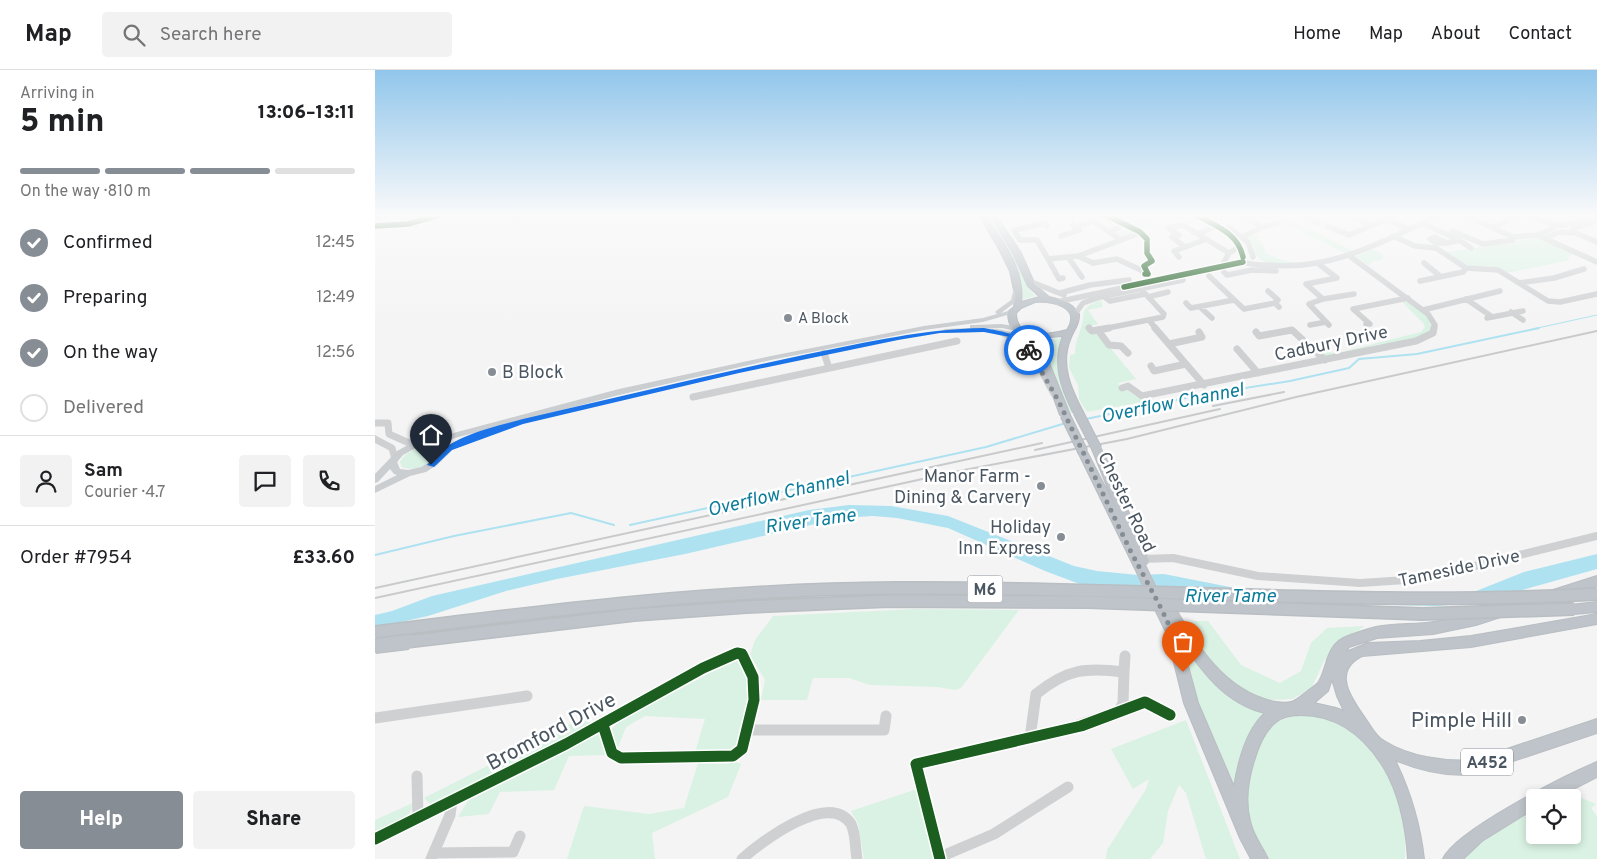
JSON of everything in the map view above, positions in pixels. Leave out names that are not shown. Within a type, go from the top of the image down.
[{"type":"highway","points":[[1003,252],[1011,266],[1017,287],[1019,298],[1014,309],[1011,320],[1018,329],[1031,335],[1049,337],[1069,332],[1075,324],[1075,314],[1068,307],[1057,302],[1047,300],[1030,301],[1014,309]]},
{"type":"highway","points":[[1016,252],[1029,281],[1035,290],[1047,300]]},
{"type":"highway","name":"Chester Road","points":[[1069,332],[1061,362],[1068,392],[1108,473],[1123,518],[1142,559],[1145,574]]},
{"type":"highway","name":"Chester Road","points":[[1031,335],[1042,355],[1065,415],[1145,574]]},
{"type":"highway","points":[[1145,574],[1183,636],[1207,668],[1229,690],[1245,700],[1261,706],[1317,709],[1338,715],[1373,741]]},
{"type":"highway","points":[[1242,823],[1239,792],[1252,746],[1259,730],[1267,720],[1291,709],[1323,687],[1333,659],[1345,643],[1364,635],[1433,628],[1476,620],[1597,581]]},
{"type":"highway","name":"M6","points":[[375,632],[522,613],[638,602],[750,594],[892,588],[1088,589],[1451,601],[1597,594]]},
{"type":"highway","name":"M6","points":[[375,646],[634,615],[746,607],[889,601],[1088,602],[1422,614],[1597,607]]},
{"type":"highway","points":[[1165,609],[1191,703],[1257,856]]},
{"type":"highway","points":[[1416,859],[1410,818],[1400,784],[1373,741],[1349,708],[1339,688],[1339,676],[1345,661],[1361,649],[1426,646],[1510,637],[1597,619]]},
{"type":"highway","name":"A452","points":[[1373,741],[1414,761],[1440,768],[1459,769],[1474,766],[1597,726]]},
{"type":"highway","points":[[1558,789],[1597,769]]},
{"type":"highway","points":[[1451,859],[1477,836],[1526,806]]},
{"type":"main road","points":[[375,480],[404,451],[420,444],[525,415],[619,392],[771,358],[982,318],[1004,310],[1014,301],[1017,287]]},
{"type":"main road","points":[[925,328],[983,320],[1014,309]]},
{"type":"main road","points":[[375,490],[408,473],[427,468],[449,448],[479,435],[523,421],[739,371],[940,331],[989,326],[1018,329]]},
{"type":"main road","points":[[940,331],[994,331],[1022,341],[1058,400]]},
{"type":"main road","points":[[432,442],[442,446],[442,454]]},
{"type":"main road","points":[[394,461],[394,470],[408,473]]},
{"type":"street","points":[[1044,252],[1059,278],[1063,278]]},
{"type":"street","points":[[1048,259],[1078,256],[1089,252]]},
{"type":"street","points":[[1175,252],[1179,257]]},
{"type":"street","points":[[1224,262],[1230,252]]},
{"type":"street","points":[[1242,252],[1243,260]]},
{"type":"street","points":[[1253,252],[1254,262]]},
{"type":"street","points":[[1224,272],[1227,275],[1252,270],[1307,269],[1351,257],[1361,252]]},
{"type":"street","points":[[1442,252],[1466,268],[1493,268],[1553,302],[1597,294]]},
{"type":"street","points":[[1575,252],[1597,262]]},
{"type":"street","points":[[1116,254],[1121,260]]},
{"type":"street","points":[[1070,256],[1080,268],[1086,281]]},
{"type":"street","points":[[1078,256],[1091,263],[1109,258],[1121,260],[1141,270],[1152,281]]},
{"type":"street","name":"Cadbury Drive","points":[[1122,388],[1128,386],[1134,392],[1143,396],[1325,360],[1427,337],[1433,333],[1435,324],[1423,310],[1351,257]]},
{"type":"street","points":[[1057,302],[1122,285],[1152,281],[1243,260],[1285,268],[1307,269]]},
{"type":"street","points":[[1075,314],[1083,303],[1103,296],[1110,301],[1224,272],[1254,262]]},
{"type":"street","points":[[1423,263],[1440,276]]},
{"type":"street","points":[[1175,273],[1195,271],[1214,266]]},
{"type":"street","points":[[1319,267],[1337,278],[1306,284],[1323,299]]},
{"type":"street","points":[[1431,284],[1422,280],[1463,272],[1466,268]]},
{"type":"street","points":[[1519,283],[1554,278],[1583,271]]},
{"type":"street","points":[[1209,276],[1243,309],[1277,305],[1278,300],[1268,291]]},
{"type":"street","points":[[1086,281],[1122,285],[1129,280]]},
{"type":"street","points":[[1029,281],[1052,292],[1074,297]]},
{"type":"street","points":[[1061,293],[1078,290],[1086,281]]},
{"type":"street","points":[[1122,285],[1126,290],[1145,293],[1167,292]]},
{"type":"street","points":[[1485,286],[1491,292]]},
{"type":"street","points":[[1423,310],[1500,291]]},
{"type":"street","points":[[1089,328],[1092,331],[1098,330],[1165,315],[1145,293]]},
{"type":"street","points":[[1310,325],[1327,323],[1309,304],[1323,299],[1354,294]]},
{"type":"street","points":[[1366,324],[1370,324],[1353,309],[1408,298]]},
{"type":"street","points":[[1466,299],[1479,306],[1489,317],[1523,311]]},
{"type":"street","points":[[1186,303],[1191,308],[1234,300]]},
{"type":"street","points":[[1200,306],[1212,318]]},
{"type":"street","points":[[1511,312],[1523,320]]},
{"type":"street","points":[[1149,320],[1204,385]]},
{"type":"street","points":[[1098,330],[1109,345],[1121,346],[1128,353]]},
{"type":"street","points":[[1256,332],[1259,336],[1292,330],[1325,360]]},
{"type":"street","points":[[1169,344],[1202,337],[1199,332]]},
{"type":"street","points":[[693,396],[957,341]]},
{"type":"street","points":[[1237,349],[1258,373]]},
{"type":"street","points":[[824,353],[829,368]]},
{"type":"street","points":[[1151,366],[1154,371],[1186,364]]},
{"type":"street","points":[[378,422],[389,424],[389,434],[394,437],[409,443],[420,444]]},
{"type":"street","points":[[388,429],[375,438],[392,448],[394,461]]},
{"type":"street","name":"Tameside Drive","points":[[1142,559],[1163,556],[1176,557],[1251,575],[1333,582],[1386,583],[1423,579],[1597,536]]},
{"type":"street","name":"Bromford Drive","points":[[375,839],[603,725],[703,668],[737,653],[742,654],[755,679],[756,690],[747,730]]},
{"type":"street","points":[[1068,787],[994,834],[940,858],[916,764],[991,745],[1081,726],[1119,711],[1123,704],[1125,656]]},
{"type":"street","points":[[1030,738],[1036,694],[1051,681],[1079,669],[1124,672]]},
{"type":"street","points":[[375,718],[522,693]]},
{"type":"street","points":[[603,725],[612,753],[621,758],[733,756],[742,749],[747,730],[884,730],[886,716]]},
{"type":"street","points":[[417,776],[418,818]]},
{"type":"street","points":[[452,801],[450,815],[432,856],[513,852],[520,836]]},
{"type":"street","points":[[742,859],[768,836],[816,815],[829,812],[841,814],[851,824],[857,859]]},
{"type":"green space","points":[[1004,252],[1013,252],[1027,285],[1035,296],[1021,300]]},
{"type":"green space","points":[[1255,252],[1266,252],[1285,261],[1292,262],[1320,260],[1323,262],[1307,267],[1287,268],[1269,263]]},
{"type":"green space","points":[[1366,252],[1378,252],[1383,254],[1382,260],[1373,261],[1369,265],[1383,275],[1356,257]]},
{"type":"green space","points":[[1447,252],[1574,252],[1568,258],[1571,260],[1506,273],[1489,266],[1468,267]]},
{"type":"green space","points":[[1101,300],[1103,307],[1088,310],[1098,324],[1086,327],[1091,333],[1098,333],[1136,379],[1118,383],[1122,389],[1126,389],[1134,395],[1149,401],[1087,412],[1079,399],[1078,385],[1069,368],[1070,355],[1075,354],[1076,342],[1084,312],[1093,303]]},
{"type":"green space","points":[[1406,301],[1427,316],[1432,330],[1418,338],[1370,346],[1372,348],[1328,358],[1321,352],[1338,353],[1421,332],[1425,327],[1424,324],[1402,302]]},
{"type":"green space","points":[[1061,338],[1057,358],[1062,385],[1075,412],[1069,413],[1050,362],[1038,341]]},
{"type":"green space","points":[[428,446],[434,448],[436,452],[431,461],[417,468],[402,467],[400,462],[408,453]]},
{"type":"green space","points":[[916,609],[1019,610],[961,688],[955,690],[937,687],[870,685],[849,678],[813,678],[807,700],[761,700],[765,680],[750,655],[755,640],[773,616]]},
{"type":"green space","points":[[1208,621],[1241,665],[1280,683],[1301,671],[1311,643],[1327,628],[1364,626],[1324,661],[1311,689],[1292,699],[1268,700],[1242,691],[1216,668],[1193,642],[1187,629],[1187,623]]},
{"type":"green space","points":[[1182,642],[1220,689],[1241,705],[1265,714],[1256,723],[1234,789],[1197,698]]},
{"type":"green space","points":[[736,659],[749,677],[751,688],[748,711],[739,745],[733,751],[695,752],[705,719],[645,716],[626,727],[617,750],[612,729],[620,719],[624,719]]},
{"type":"green space","points":[[588,715],[591,726],[435,805],[431,805],[424,798]]},
{"type":"green space","points":[[1306,715],[1330,719],[1343,725],[1359,736],[1383,766],[1392,783],[1398,801],[1405,840],[1405,859],[1270,859],[1263,850],[1248,818],[1248,784],[1253,760],[1262,739],[1271,726],[1285,719]]},
{"type":"green space","points":[[1186,720],[1240,859],[1206,859],[1186,793],[1179,785],[1168,811],[1163,843],[1150,859],[1106,859],[1107,850],[1146,789],[1149,779],[1133,789],[1111,749]]},
{"type":"green space","points":[[592,735],[599,735],[605,755],[569,756],[554,790],[500,792],[489,814],[458,817],[471,796],[514,778]]},
{"type":"green space","points":[[736,762],[741,764],[728,797],[652,833],[655,859],[567,859],[584,806],[649,814],[684,808],[698,763],[726,764]]},
{"type":"green space","points":[[917,789],[935,859],[864,859],[858,823],[851,811]]},
{"type":"green space","points":[[1581,798],[1596,804],[1591,808],[1597,816],[1597,859],[1463,859],[1500,827],[1526,814],[1526,844],[1581,844]]},
{"type":"green space","points":[[413,803],[408,815],[404,819],[375,834],[375,820]]},
{"type":"water","name":"River Tame","points":[[849,505],[891,506],[948,516],[1074,566],[1097,571],[1138,575],[1164,574],[1240,589],[1273,593],[1471,593],[1524,572],[1597,554],[1597,569],[1480,602],[1438,606],[1187,601],[1137,596],[1085,586],[1045,571],[948,528],[897,518],[873,516],[841,518],[685,554],[557,579],[506,591],[428,616],[375,628],[375,615],[392,611],[432,596],[809,510]]},
{"type":"waterway","name":"Overflow Channel","points":[[1533,329],[1597,315]]},
{"type":"waterway","name":"Overflow Channel","points":[[1086,419],[1195,396],[1290,381],[1349,368],[1359,359],[1417,354],[1539,328]]},
{"type":"waterway","name":"Overflow Channel","points":[[630,525],[986,447],[1066,423]]},
{"type":"waterway","name":"Overflow Channel","points":[[375,555],[454,536],[571,513],[614,525]]},
{"type":"railway","points":[[375,598],[964,470],[1127,439],[1296,397],[1597,331]]},
{"type":"railway","points":[[1213,406],[1284,392]]},
{"type":"railway","points":[[1035,450],[1220,409]]},
{"type":"railway","points":[[375,588],[1042,443]]},
{"type":"cycle path","points":[[1145,274],[1148,274],[1144,266],[1152,261],[1147,252]]},
{"type":"cycle path","points":[[1242,252],[1243,257]]},
{"type":"cycle path","points":[[1124,287],[1243,262]]},
{"type":"cycle path","points":[[375,839],[566,744],[703,668],[737,653],[742,654],[753,677],[754,700],[752,712],[742,749],[733,756],[621,758],[612,753],[603,725]]},
{"type":"cycle path","points":[[940,859],[916,764],[991,745],[1047,735],[1081,726],[1145,702],[1170,715]]},
{"type":"way so far","points":[[1029,350],[1058,400],[1130,550],[1162,610],[1173,634],[1183,672]]},
{"type":"place","name":"A Block","points":[[788,318]]},
{"type":"place","name":"B Block","points":[[492,372]]},
{"type":"place","name":"Manor Farm - Dining & Carvery","points":[[1041,486]]},
{"type":"place","name":"Holiday Inn Express","points":[[1061,537]]},
{"type":"place","name":"Pimple Hill","points":[[1522,720]]},
{"type":"route","points":[[431,465],[449,448],[479,435],[523,421],[739,371],[898,338],[940,331],[984,330],[1002,332],[1012,336],[1022,341],[1029,350]]}]
